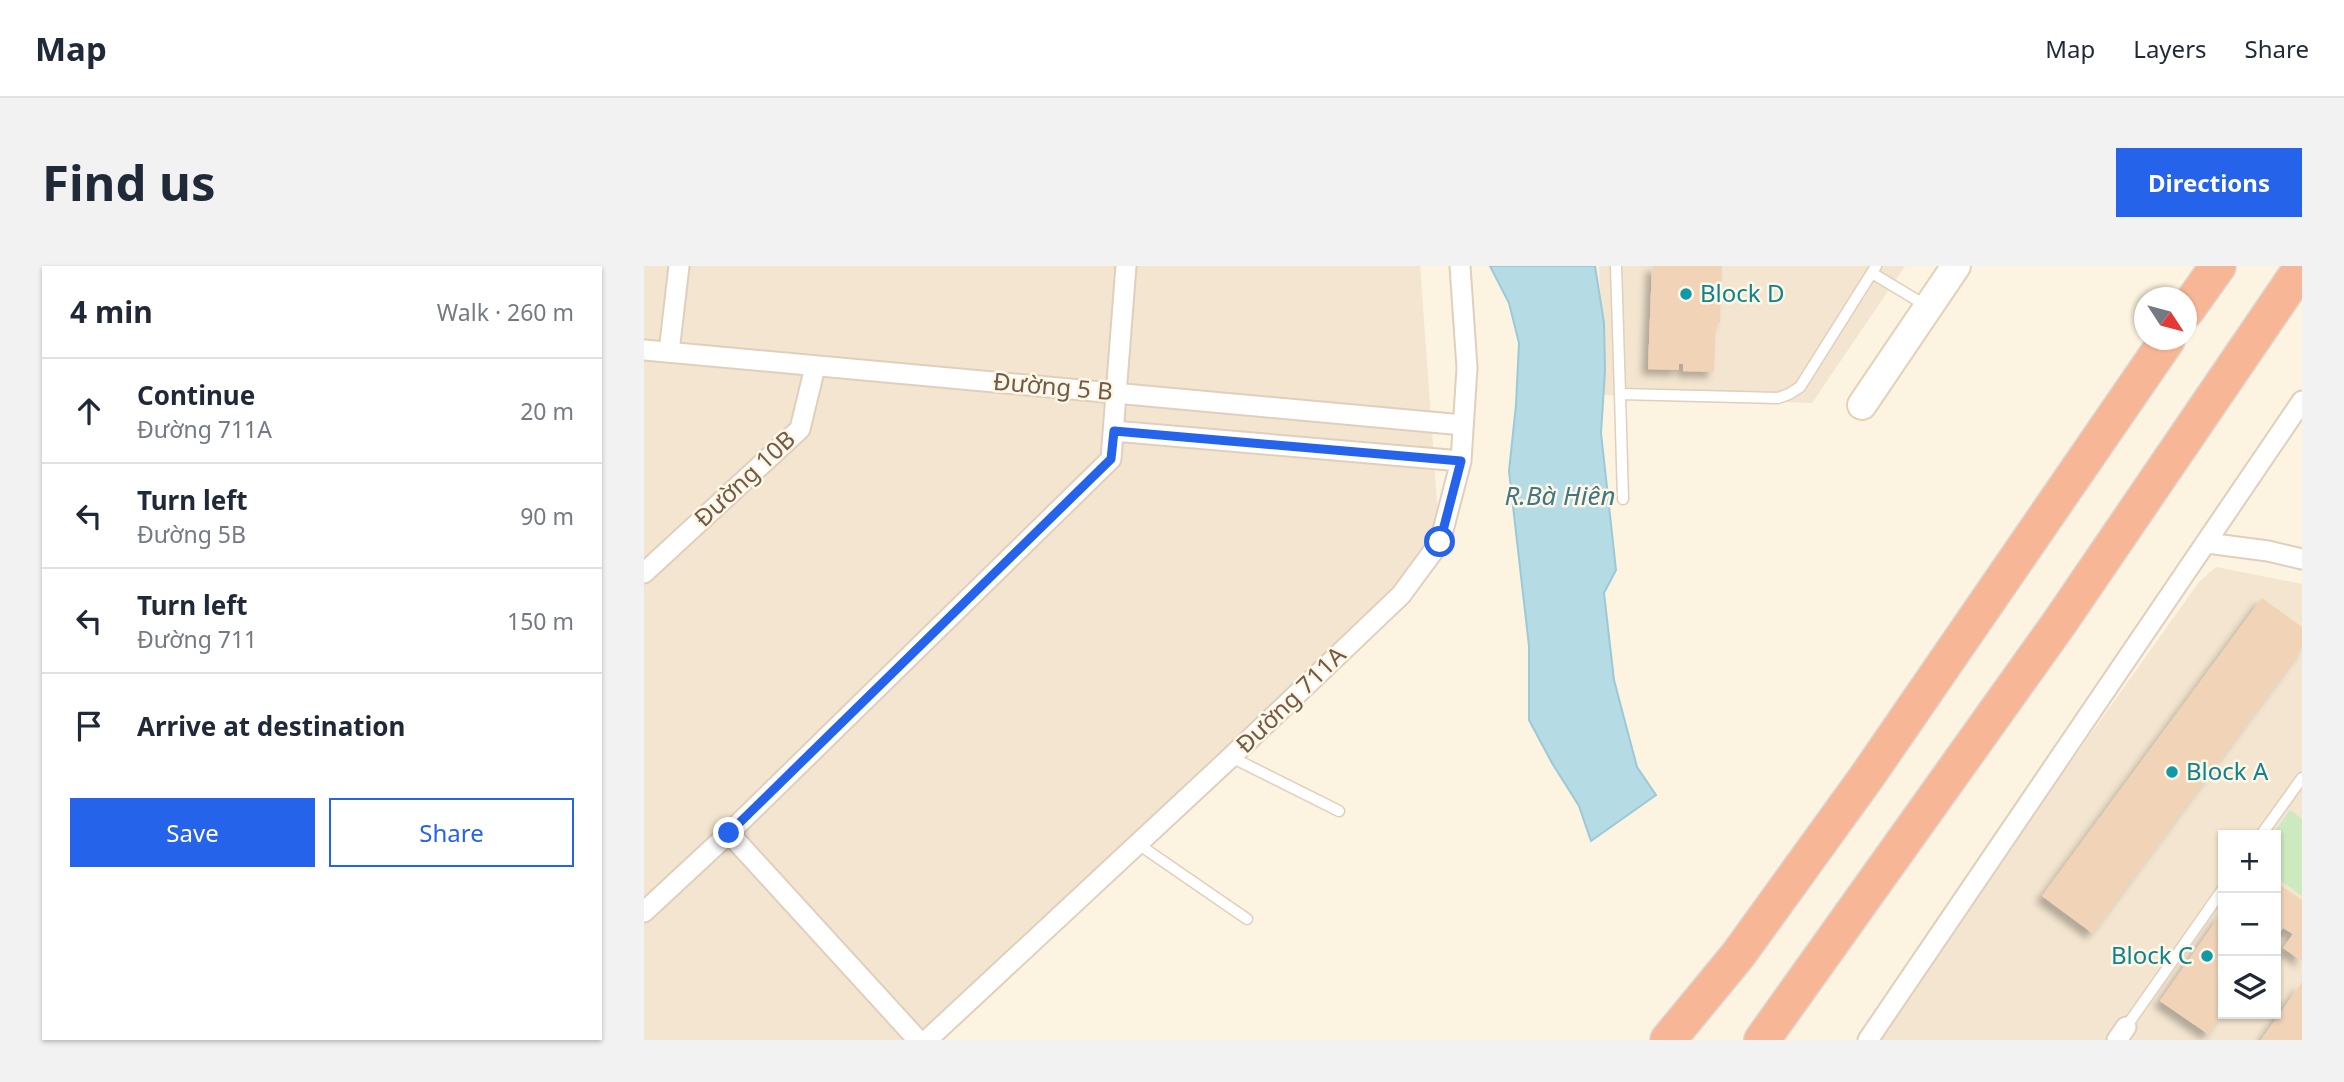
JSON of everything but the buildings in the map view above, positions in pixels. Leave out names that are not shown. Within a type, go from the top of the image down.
[{"type":"highway","points":[[2197,296],[2218,266]]},
{"type":"highway","points":[[1787,1040],[2060,622],[2302,267]]},
{"type":"highway","points":[[1677,1040],[1868,775],[2160,350]]},
{"type":"highway","points":[[1762,1040],[2060,622]]},
{"type":"highway","points":[[1668,1040],[1738,955]]},
{"type":"main road","points":[[1862,405],[1956,266]]},
{"type":"street","points":[[669,352],[679,266]]},
{"type":"street","points":[[644,912],[729,833],[1111,459],[1126,266]]},
{"type":"street","name":"Đường 711A","points":[[927,1040],[1401,595],[1440,542],[1461,461],[1467,368],[1460,266]]},
{"type":"street","name":"Đường 5 B","points":[[644,350],[1463,425]]},
{"type":"street","name":"Đường 10B","points":[[644,573],[800,429],[815,367]]},
{"type":"street","points":[[1868,1040],[2302,401]]},
{"type":"street","points":[[1114,431],[1461,461]]},
{"type":"street","points":[[2207,543],[2268,551],[2302,559]]},
{"type":"street","points":[[729,833],[918,1040]]},
{"type":"lane","points":[[1616,266],[1623,499]]},
{"type":"lane","points":[[1620,394],[1777,398],[1789,394],[1800,387],[1874,270],[1929,307]]},
{"type":"lane","points":[[1231,757],[1339,811]]},
{"type":"lane","points":[[2265,830],[2302,778]]},
{"type":"lane","points":[[1138,844],[1247,919]]},
{"type":"lane","points":[[2122,1034],[2220,893]]},
{"type":"shaded area","points":[[644,266],[1420,266],[1440,542],[1401,595],[927,1040],[644,1040]]},
{"type":"shaded area","points":[[1599,266],[1905,266],[1812,403],[1603,395]]},
{"type":"shaded area","points":[[2216,567],[2302,584],[2302,1040],[1878,1040],[1966,909],[2199,582]]},
{"type":"green space","points":[[2290,810],[2302,819],[2302,896],[2281,881],[2281,830],[2276,830]]},
{"type":"water","name":"R.Bà Hiên","points":[[1490,266],[1595,266],[1604,323],[1605,371],[1601,433],[1616,570],[1604,593],[1614,680],[1637,767],[1656,795],[1591,841],[1579,806],[1529,720],[1529,646],[1509,471],[1519,343],[1509,303]]},
{"type":"place","name":"Block D","points":[[1686,294]]},
{"type":"place","name":"Block A","points":[[2172,772]]},
{"type":"place","name":"Block C","points":[[2207,956]]},
{"type":"route","points":[[729,833],[1111,459],[1114,431],[1461,461],[1440,542]]}]
